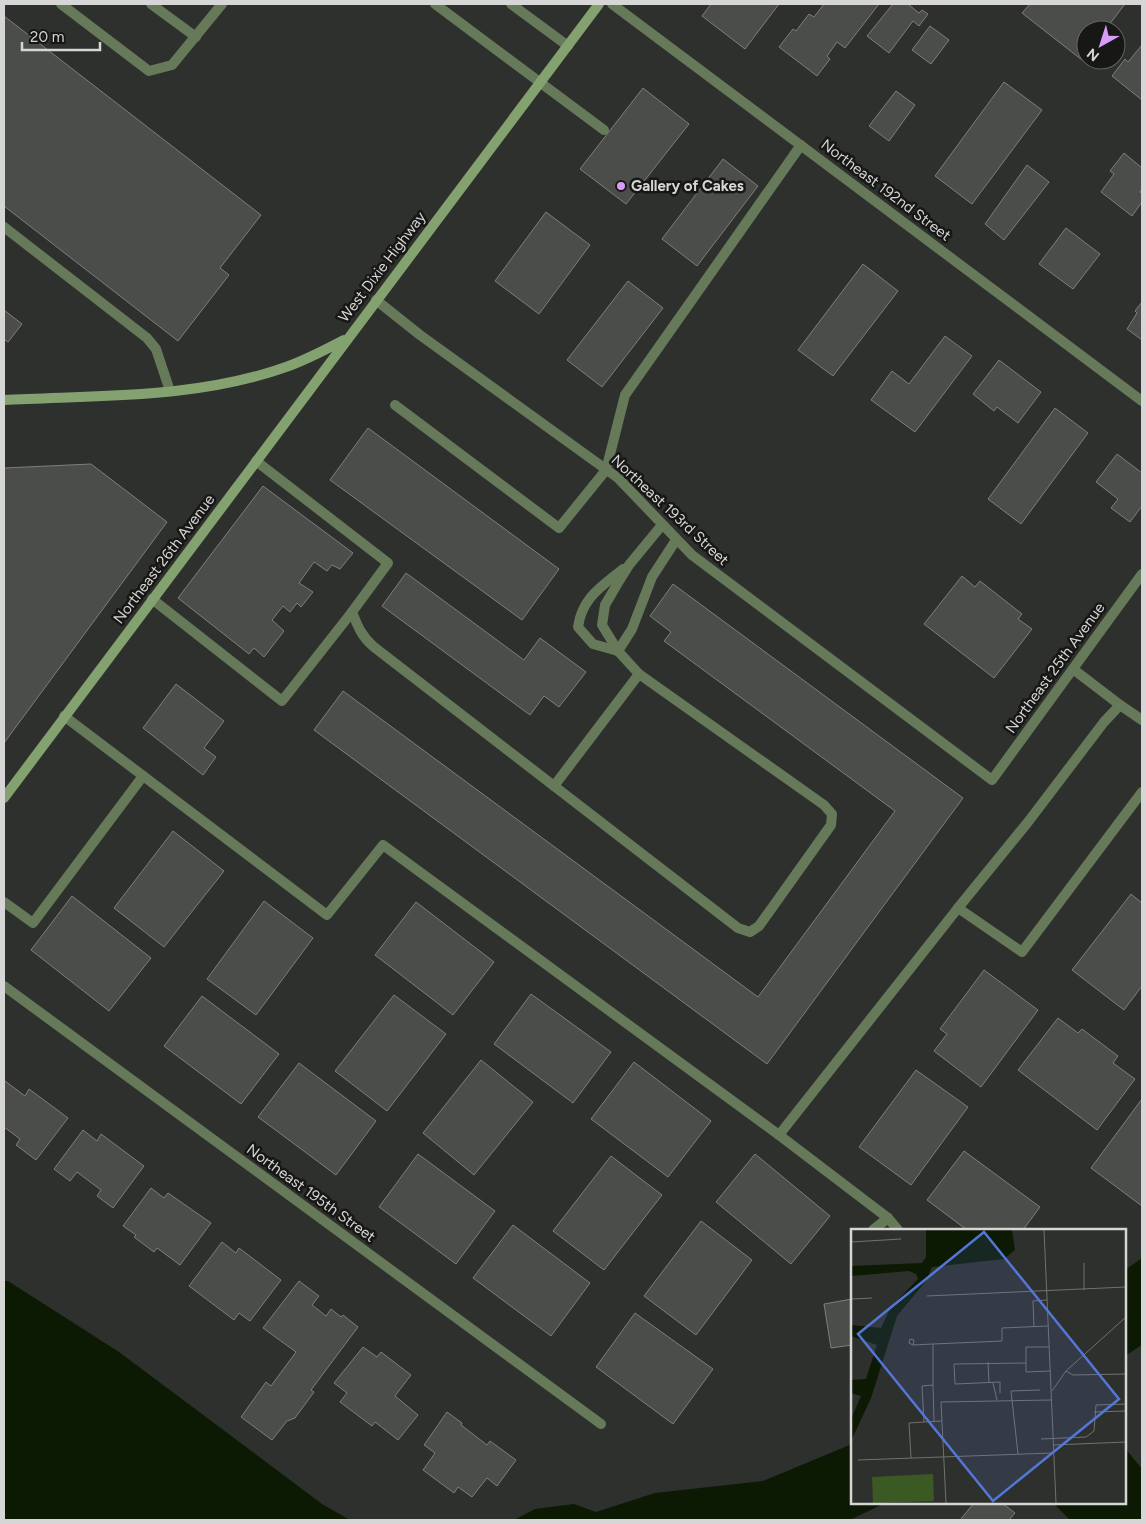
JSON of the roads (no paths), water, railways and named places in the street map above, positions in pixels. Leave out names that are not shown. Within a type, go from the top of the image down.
[{"type":"street","points":[[61,4],[149,71],[172,65],[222,4]]},
{"type":"street","points":[[152,4],[196,37]]},
{"type":"street","points":[[435,4],[604,130]]},
{"type":"street","points":[[511,4],[568,46]]},
{"type":"street","name":"West Dixie Highway","points":[[4,400],[127,394],[213,386],[271,372],[310,357],[347,338],[599,4]]},
{"type":"street","name":"Northeast 192nd Street","points":[[612,4],[1142,401]]},
{"type":"street","points":[[395,405],[559,528],[606,470],[625,395],[801,146]]},
{"type":"street","points":[[4,227],[148,338],[156,349],[170,391]]},
{"type":"street","name":"Northeast 193rd Street","points":[[376,300],[420,335],[618,478],[676,540],[716,574],[992,780]]},
{"type":"street","name":"Northeast 26th Avenue","points":[[4,798],[347,338]]},
{"type":"street","points":[[152,599],[282,701],[352,612],[388,564],[256,461]]},
{"type":"street","points":[[618,651],[593,644],[578,627],[580,612],[592,595],[629,564],[662,525]]},
{"type":"street","points":[[618,651],[632,629],[652,577],[676,540]]},
{"type":"street","points":[[352,612],[359,631],[365,640],[738,928],[750,932],[759,926],[831,825],[832,814],[824,805],[639,674],[618,651],[602,625],[605,606],[629,564]]},
{"type":"street","name":"Northeast 25th Avenue","points":[[992,780],[1142,574]]},
{"type":"street","points":[[1073,669],[1142,720]]},
{"type":"street","points":[[554,786],[639,674]]},
{"type":"street","points":[[779,1135],[1028,822],[1104,722],[1120,705]]},
{"type":"street","points":[[64,716],[327,915],[383,845],[779,1135],[888,1218],[897,1229]]},
{"type":"street","points":[[4,902],[33,923],[143,776]]},
{"type":"street","points":[[958,908],[1022,952],[1142,792]]},
{"type":"street","name":"Northeast 195th Street","points":[[4,986],[601,1424]]},
{"type":"street","points":[[874,1229],[888,1218]]},
{"type":"place","name":"Gallery of Cakes","points":[[621,186]]}]
